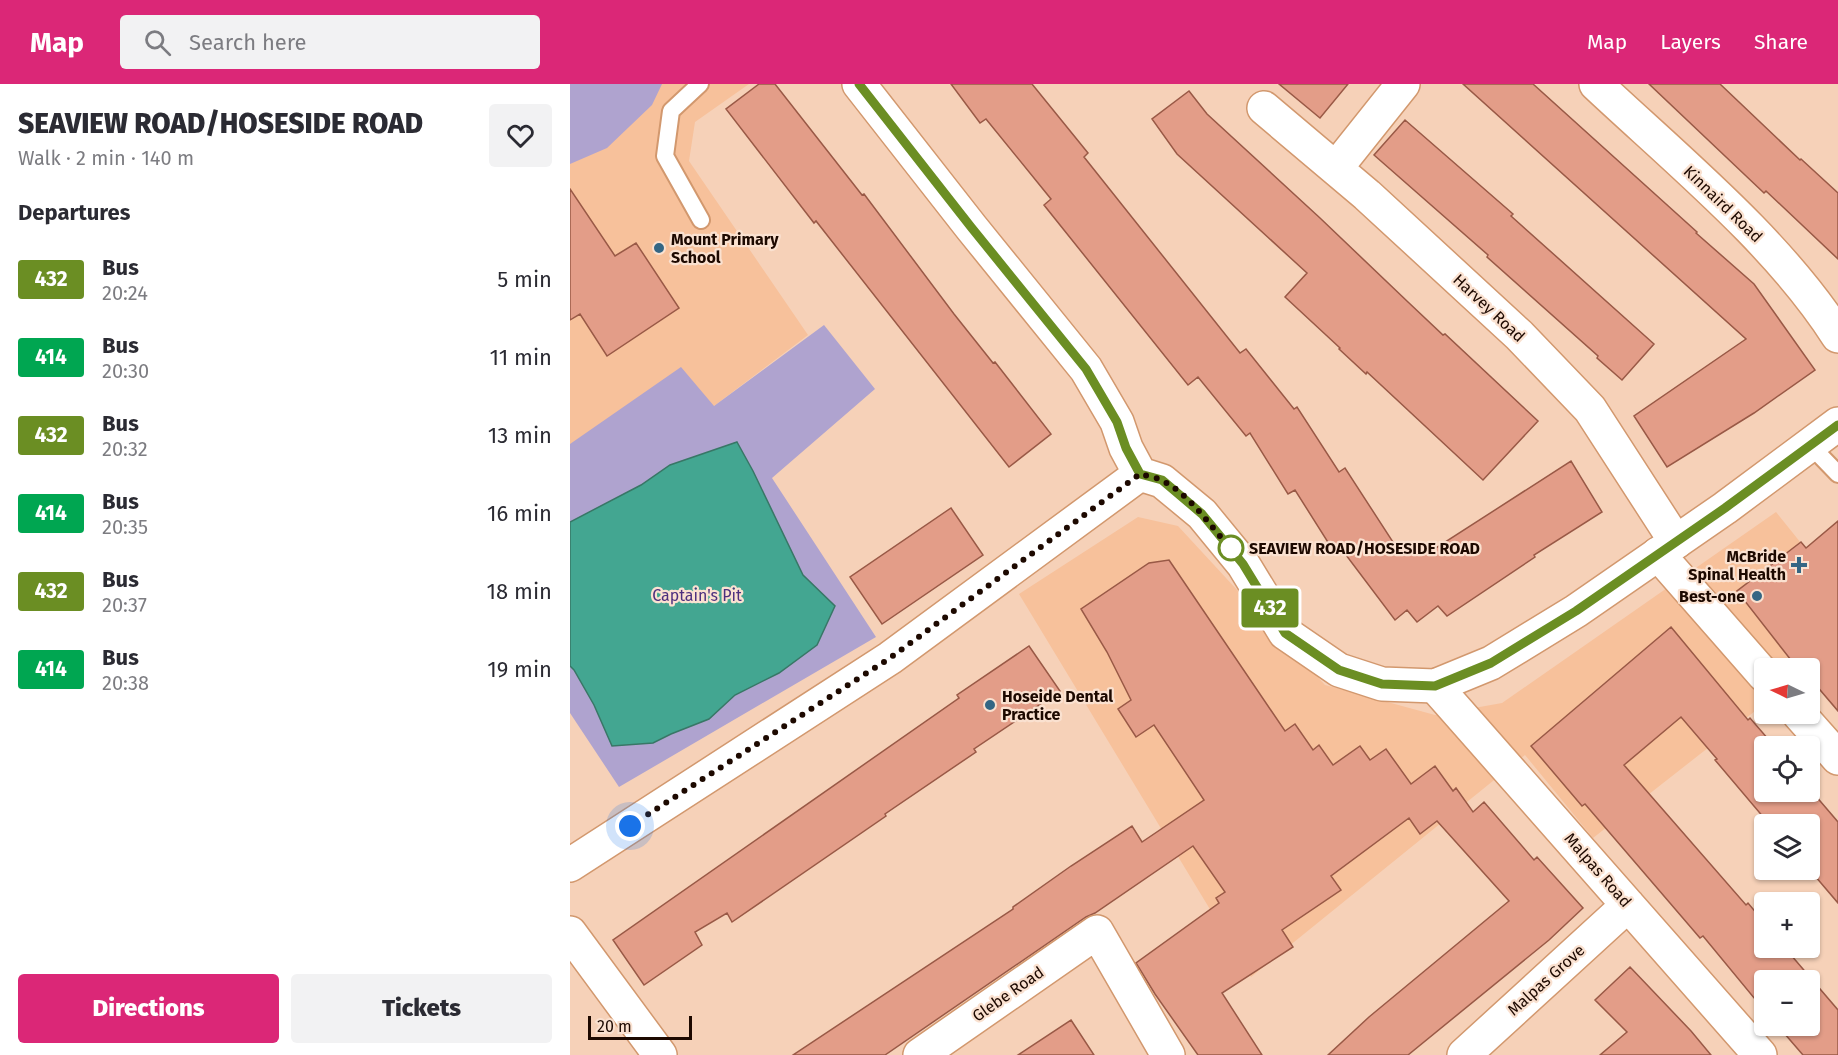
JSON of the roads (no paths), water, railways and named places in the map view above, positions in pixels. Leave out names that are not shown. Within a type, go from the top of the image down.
[{"type":"street","points":[[859,84],[1086,369],[1117,422],[1126,448],[1140,474],[1162,480],[1202,514],[1243,564],[1285,633],[1339,670],[1382,684],[1435,686],[1491,663],[1576,611],[1838,424]]},
{"type":"street","points":[[1335,168],[1403,84]]},
{"type":"street","name":"Kinnaird Road","points":[[1596,84],[1745,224],[1790,272],[1838,336]]},
{"type":"street","name":"Harvey Road","points":[[1264,108],[1367,195],[1519,336],[1590,409],[1667,548],[1754,662]]},
{"type":"street","points":[[570,865],[890,658],[1140,474]]},
{"type":"street","name":"Malpas Road","points":[[1435,686],[1760,1055]]},
{"type":"street","points":[[1808,724],[1838,758]]},
{"type":"street","name":"Malpas Grove","points":[[1464,1055],[1628,905]]},
{"type":"street","name":"Glebe Road","points":[[920,1055],[1097,932],[1168,1055]]},
{"type":"street","points":[[570,933],[660,1055]]},
{"type":"lane","points":[[700,84],[671,111],[665,156],[701,220]]},
{"type":"lane","points":[[1810,445],[1838,474]]},
{"type":"water","points":[[737,442],[803,575],[835,606],[817,645],[779,673],[735,695],[709,719],[653,743],[612,746],[594,705],[570,666],[570,522],[641,485],[670,465]]},
{"type":"place","name":"Mount Primary School","points":[[659,248]]},
{"type":"place","name":"SEAVIEW ROAD/HOSESIDE ROAD","points":[[1231,548]]},
{"type":"place","name":"McBride Spinal Health","points":[[1799,565]]},
{"type":"place","name":"Best-one","points":[[1757,596]]},
{"type":"place","name":"Hoseide Dental Practice","points":[[990,705]]},
{"type":"park label","name":"Captain's Pit","points":[[697,595]]}]
